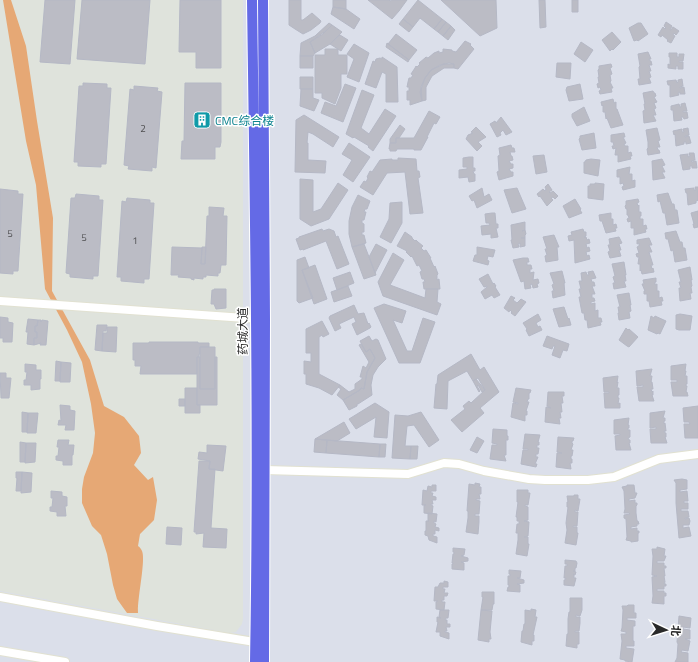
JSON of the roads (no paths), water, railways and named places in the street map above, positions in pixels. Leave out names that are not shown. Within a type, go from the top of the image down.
[{"type":"main road","name":"药城大道","points":[[252,0],[265,470],[260,642],[255,662]]},
{"type":"main road","name":"药城大道","points":[[263,0],[260,319],[260,642],[264,662]]},
{"type":"street","points":[[0,301],[260,319]]},
{"type":"street","points":[[265,470],[408,474],[444,463],[459,464],[484,471],[529,479],[588,480],[614,477],[659,459],[698,454]]},
{"type":"street","points":[[0,597],[157,626],[260,642]]},
{"type":"street","points":[[0,651],[65,662]]},
{"type":"place","name":"CMC综合楼","points":[[202,120]]}]
